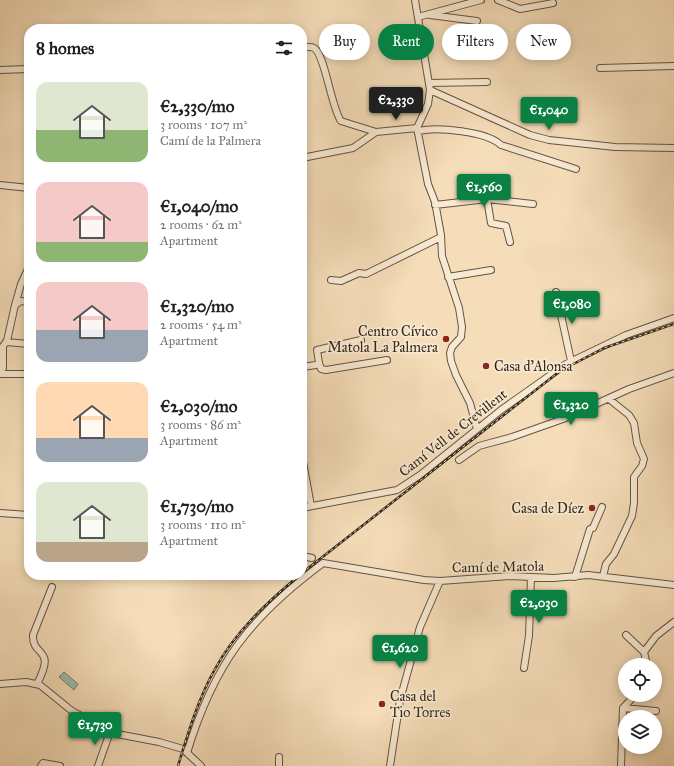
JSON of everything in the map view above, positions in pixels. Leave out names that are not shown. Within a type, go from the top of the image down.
[{"type":"street","points":[[415,0],[430,90],[428,104],[418,130],[428,184],[435,205],[441,237],[442,256],[459,308],[462,327],[461,337],[452,347],[451,361],[456,375],[470,403],[477,430]]},
{"type":"street","points":[[418,17],[481,0]]},
{"type":"street","points":[[498,0],[520,9],[553,3]]},
{"type":"street","points":[[426,15],[477,21]]},
{"type":"street","points":[[307,47],[315,49],[320,55],[332,101],[341,121],[376,132],[426,129],[478,134],[496,140],[501,145],[576,169]]},
{"type":"street","points":[[600,68],[674,66]]},
{"type":"street","points":[[0,70],[24,69]]},
{"type":"street","points":[[429,83],[487,82]]},
{"type":"street","points":[[430,90],[530,136],[549,140],[615,147],[674,148]]},
{"type":"street","points":[[307,157],[353,148],[376,132]]},
{"type":"street","points":[[0,185],[24,187]]},
{"type":"street","points":[[435,205],[487,199],[533,204]]},
{"type":"street","points":[[487,199],[491,223],[506,226],[510,242]]},
{"type":"street","points":[[331,280],[341,281],[359,273],[366,274],[441,237]]},
{"type":"street","points":[[448,277],[491,270]]},
{"type":"street","points":[[24,278],[15,304],[6,342],[3,346],[3,368],[0,374],[24,374]]},
{"type":"street","points":[[556,292],[571,361]]},
{"type":"street","points":[[15,304],[24,301]]},
{"type":"street","name":"Camí Vell de Crevillent","points":[[307,507],[397,490],[420,475],[546,377],[571,361],[626,335],[674,318]]},
{"type":"street","points":[[360,340],[317,350],[321,369],[326,370],[387,360]]},
{"type":"street","points":[[6,342],[24,344]]},
{"type":"street","points":[[307,367],[319,363]]},
{"type":"street","points":[[459,460],[479,446],[537,429],[629,389],[674,373]]},
{"type":"street","points":[[603,576],[606,564],[614,554],[632,516],[634,503],[634,477],[644,459],[637,443],[634,423],[629,415],[609,399]]},
{"type":"street","points":[[307,484],[311,506]]},
{"type":"street","points":[[575,576],[590,529],[593,528],[602,507]]},
{"type":"street","points":[[0,513],[24,515]]},
{"type":"street","points":[[307,557],[312,558]]},
{"type":"street","name":"Camí de Matola","points":[[307,575],[323,563],[405,578],[440,581],[510,576],[554,578],[588,575],[674,585]]},
{"type":"street","points":[[524,668],[530,636],[531,577]]},
{"type":"street","name":"Camí de Matola","points":[[187,753],[211,690],[236,645],[262,614],[284,593],[301,580]]},
{"type":"street","points":[[390,766],[400,700],[420,627],[440,581]]},
{"type":"street","points":[[37,684],[46,664],[45,656],[33,640],[33,635],[52,587]]},
{"type":"street","points":[[644,652],[656,636],[674,622]]},
{"type":"street","points":[[626,634],[644,652],[645,658]]},
{"type":"street","points":[[0,684],[26,682],[40,685],[72,711],[110,732],[124,737],[135,737],[183,749],[201,766]]},
{"type":"street","points":[[620,766],[623,708],[629,702]]},
{"type":"street","points":[[623,708],[645,710]]},
{"type":"street","points":[[98,766],[110,732]]},
{"type":"street","points":[[279,757],[279,766]]},
{"type":"street","points":[[41,766],[43,763],[60,766]]},
{"type":"shaded area","points":[[64,672],[78,684],[74,690],[59,677]]},
{"type":"railway","points":[[307,569],[560,371],[604,348],[674,324]]},
{"type":"railway","points":[[178,766],[198,704],[223,655],[253,618],[294,580]]},
{"type":"place","name":"Centro Cívico Matola La Palmera","points":[[446,339]]},
{"type":"place","name":"Casa d'Alonsa","points":[[486,366]]},
{"type":"place","name":"Casa de Díez","points":[[592,508]]},
{"type":"place","name":"Casa del Tio Torres","points":[[382,704]]}]
